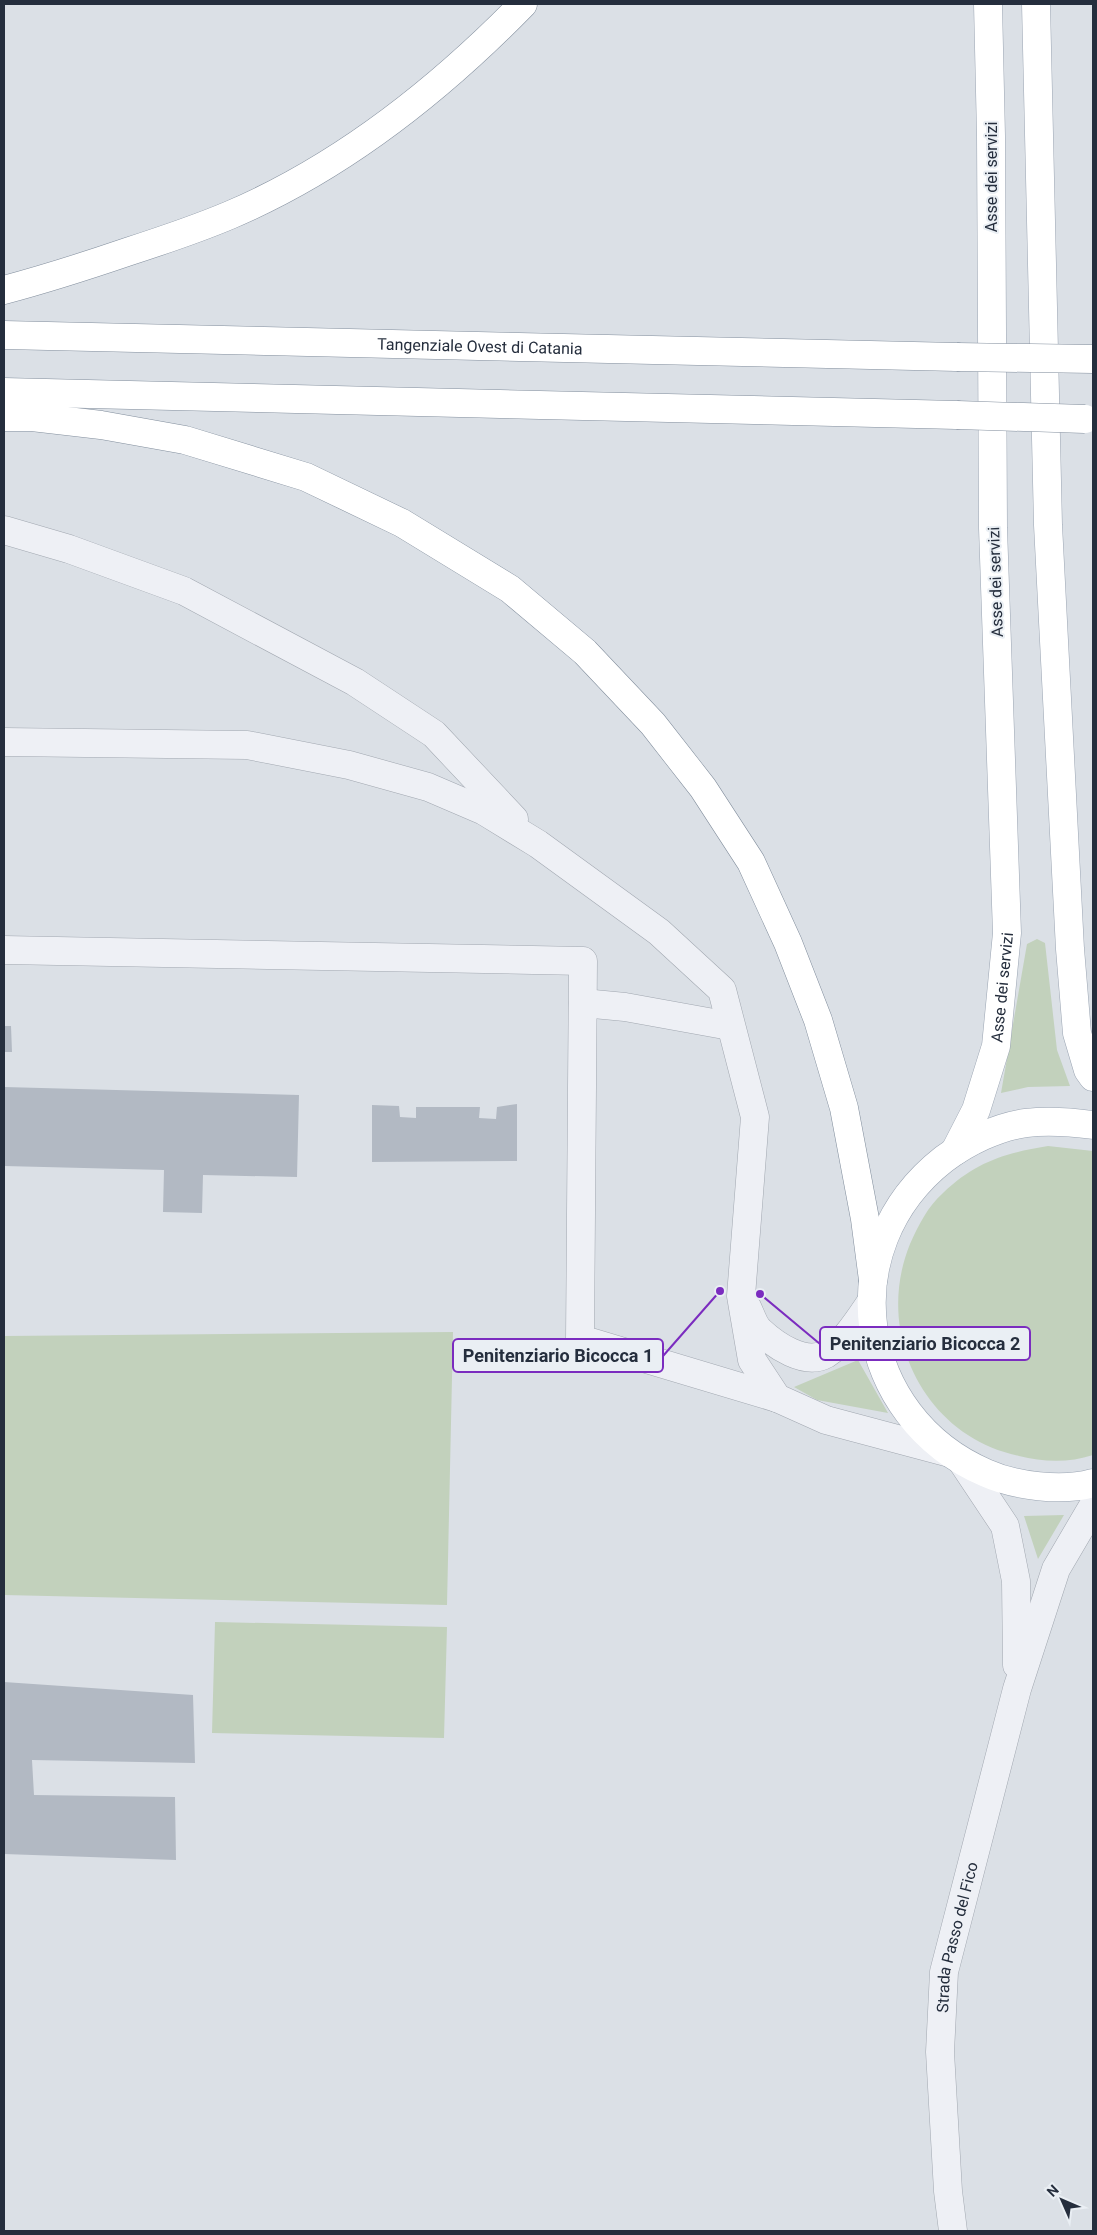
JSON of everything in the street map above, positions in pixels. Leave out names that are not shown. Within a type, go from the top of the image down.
[{"type":"main road","points":[[4,290],[45,279],[174,236],[230,215],[296,182],[361,141],[416,101],[468,57],[522,4]]},
{"type":"main road","name":"Asse dei servizi","points":[[955,1151],[976,1110],[996,1046],[1007,933],[993,528],[991,145],[988,4]]},
{"type":"main road","points":[[1036,4],[1048,524],[1070,939],[1077,1033],[1088,1070],[1093,1077]]},
{"type":"main road","name":"Tangenziale Ovest di Catania","points":[[4,335],[1093,360]]},
{"type":"main road","points":[[4,392],[957,415],[1089,420]]},
{"type":"main road","points":[[4,417],[32,417],[101,425],[185,440],[306,477],[402,523],[510,589],[585,652],[653,724],[703,788],[751,862],[784,934],[818,1020],[844,1108],[865,1219],[874,1336],[884,1370],[895,1394],[920,1429],[954,1458],[1003,1480],[1046,1488],[1093,1483]]},
{"type":"main road","points":[[872,1291],[880,1250],[892,1221],[909,1194],[930,1170],[955,1151],[988,1134],[1025,1123],[1062,1121],[1093,1125]]},
{"type":"street","points":[[4,530],[69,550],[184,591],[355,682],[434,734],[538,844]]},
{"type":"street","points":[[4,742],[246,745],[349,765],[428,787],[484,811],[538,844],[658,932],[722,990],[755,1117],[741,1296],[752,1360],[777,1398]]},
{"type":"street","points":[[4,950],[583,961],[580,1339],[777,1398],[826,1420],[954,1458],[1005,1526],[1016,1581],[1018,1690]]},
{"type":"street","points":[[583,1003],[625,1007],[730,1026]]},
{"type":"street","points":[[741,1296],[759,1330],[783,1349],[807,1358],[824,1355],[849,1334],[872,1291]]},
{"type":"street","points":[[1018,1690],[1056,1569],[1093,1506]]},
{"type":"street","name":"Strada Passo del Fico","points":[[953,2231],[948,2191],[940,2052],[944,1972],[1018,1690]]},
{"type":"green space","points":[[1037,939],[1045,943],[1057,1050],[1070,1086],[1028,1087],[1001,1093],[1027,944]]},
{"type":"green space","points":[[1048,1146],[1093,1151],[1093,1455],[1065,1460],[1037,1460],[1019,1456],[985,1445],[956,1427],[933,1403],[915,1376],[903,1344],[898,1311],[900,1278],[910,1244],[916,1230],[938,1198],[955,1182],[991,1160]]},
{"type":"green space","points":[[453,1332],[447,1605],[4,1595],[4,1336]]},
{"type":"green space","points":[[858,1360],[888,1413],[817,1400],[794,1387]]},
{"type":"green space","points":[[1064,1515],[1038,1559],[1024,1516]]},
{"type":"green space","points":[[215,1622],[447,1627],[444,1738],[212,1733]]},
{"type":"building","points":[[4,1026],[11,1026],[12,1052],[4,1052]]},
{"type":"building","points":[[4,1087],[299,1095],[297,1177],[203,1175],[202,1213],[163,1212],[164,1170],[4,1166]]},
{"type":"building","points":[[517,1104],[517,1161],[372,1162],[372,1105],[399,1106],[400,1117],[416,1118],[416,1107],[480,1107],[479,1118],[496,1119],[497,1107]]},
{"type":"building","points":[[4,1682],[193,1695],[195,1763],[32,1760],[34,1795],[175,1797],[176,1860],[4,1854]]},
{"type":"place","name":"Penitenziario Bicocca 1","points":[[720,1291]]},
{"type":"place","name":"Penitenziario Bicocca 2","points":[[760,1294]]}]
